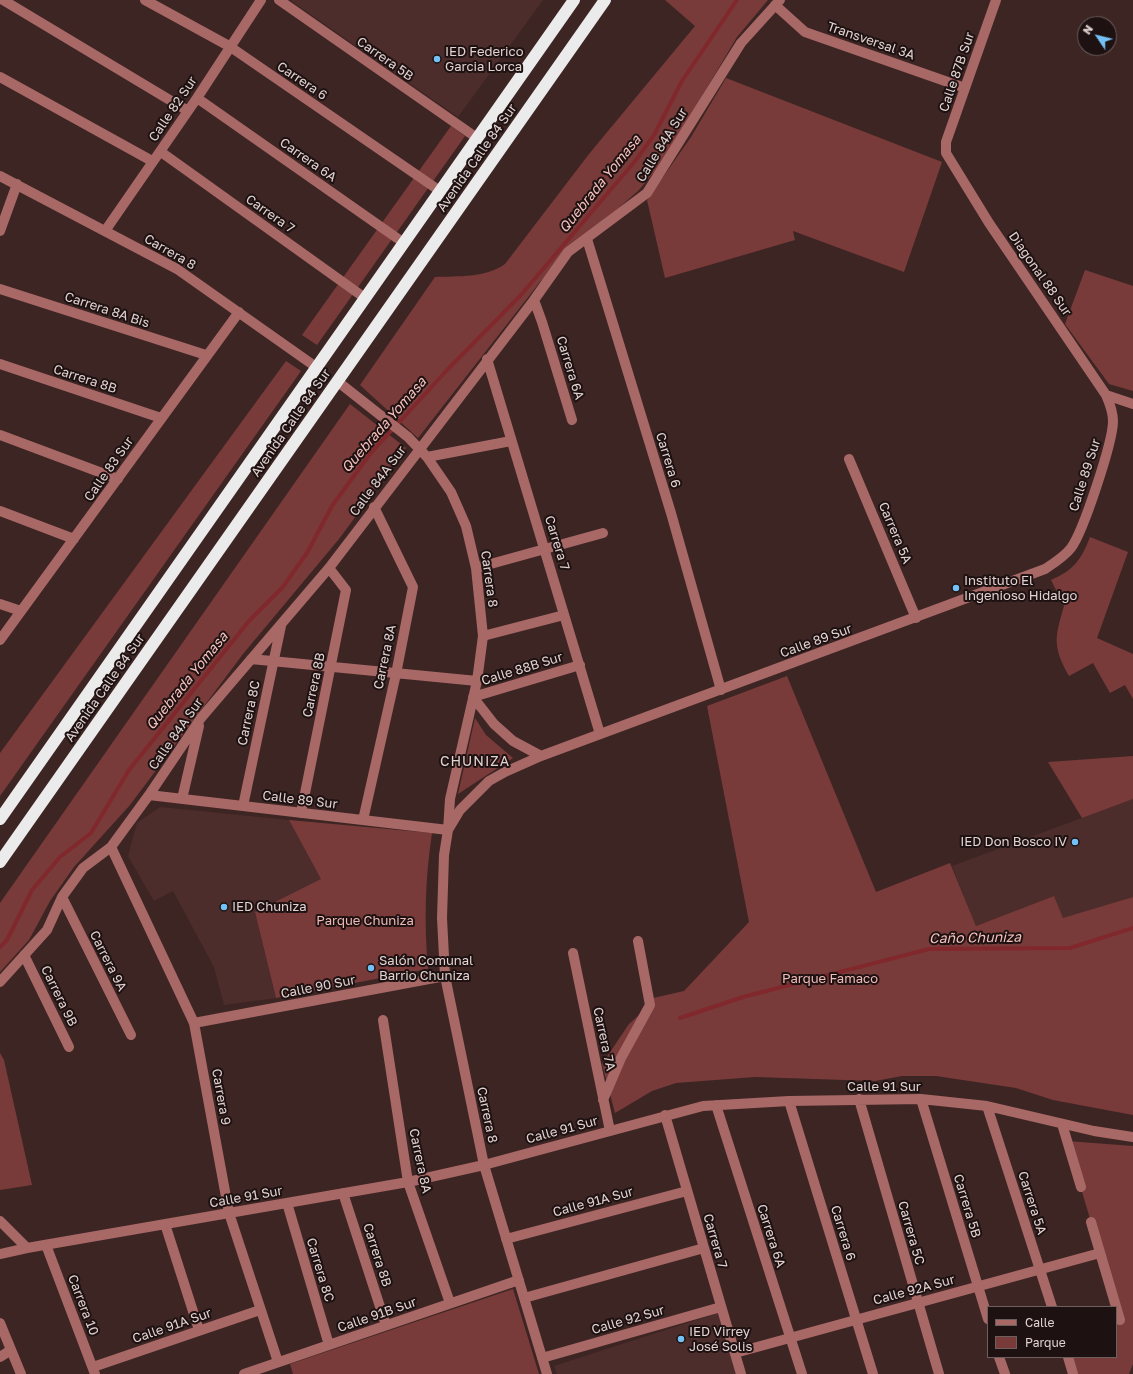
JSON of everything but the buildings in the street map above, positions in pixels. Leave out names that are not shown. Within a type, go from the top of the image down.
[{"type":"highway","name":"Avenida Calle 84 Sur","points":[[0,819],[574,0]]},
{"type":"highway","name":"Avenida Calle 84 Sur","points":[[0,862],[605,0]]},
{"type":"street","points":[[3,0],[188,111]]},
{"type":"street","name":"Carrera 6","points":[[145,0],[229,46],[440,191]]},
{"type":"street","name":"Calle 82 Sur","points":[[105,231],[152,161],[161,152],[229,46],[261,0]]},
{"type":"street","name":"Carrera 5B","points":[[279,0],[477,138]]},
{"type":"street","name":"Calle 87B Sur","points":[[946,153],[946,142],[996,0]]},
{"type":"street","name":"Transversal 3A","points":[[778,3],[805,32],[965,88]]},
{"type":"street","name":"Calle 84A Sur","points":[[0,982],[47,930],[62,898],[83,868],[111,847],[149,795],[201,718],[329,568],[487,359],[534,300],[568,252],[647,193],[741,43],[778,3]]},
{"type":"street","points":[[0,77],[152,161]]},
{"type":"street","name":"Carrera 6A","points":[[197,98],[404,243]]},
{"type":"street","name":"Carrera 7","points":[[161,152],[365,298]]},
{"type":"street","name":"Diagonal 88 Sur","points":[[946,153],[989,223],[1106,395],[1112,410]]},
{"type":"street","name":"Carrera 8","points":[[0,176],[177,269],[316,367]]},
{"type":"street","points":[[0,231],[17,184]]},
{"type":"street","name":"Carrera 6","points":[[587,239],[671,513],[721,690]]},
{"type":"street","name":"Carrera 8A Bis","points":[[0,288],[206,355]]},
{"type":"street","name":"Carrera 6A","points":[[534,300],[572,420]]},
{"type":"street","name":"Calle 83 Sur","points":[[0,640],[118,479],[206,355],[239,312]]},
{"type":"street","name":"Carrera 7","points":[[487,359],[600,734]]},
{"type":"street","name":"Carrera 8B","points":[[0,364],[161,418]]},
{"type":"street","name":"Carrera 8","points":[[337,381],[408,437],[419,448],[451,492],[466,526],[476,568],[483,636],[473,697],[450,799],[448,830]]},
{"type":"street","points":[[1106,395],[1133,404]]},
{"type":"street","name":"Calle 89 Sur","points":[[444,855],[448,830],[460,810],[489,781],[505,772],[541,756],[1045,569],[1059,560],[1078,538],[1113,431],[1112,410]]},
{"type":"street","points":[[0,435],[118,479]]},
{"type":"street","points":[[427,457],[511,441]]},
{"type":"street","name":"Carrera 5A","points":[[850,459],[916,618]]},
{"type":"street","name":"Carrera 8A","points":[[363,820],[396,674],[413,586],[374,507]]},
{"type":"street","points":[[0,511],[74,539]]},
{"type":"street","points":[[476,568],[603,533]]},
{"type":"street","name":"Carrera 8B","points":[[301,813],[346,590],[329,568]]},
{"type":"street","points":[[0,604],[21,611]]},
{"type":"street","points":[[483,636],[564,614]]},
{"type":"street","name":"Carrera 8C","points":[[243,806],[281,624]]},
{"type":"street","name":"Calle 88B Sur","points":[[251,659],[476,682]]},
{"type":"street","name":"Calle 88B Sur","points":[[473,697],[580,665]]},
{"type":"street","points":[[473,697],[494,724],[513,741],[541,756]]},
{"type":"street","points":[[182,799],[201,718]]},
{"type":"street","name":"Calle 89 Sur","points":[[149,795],[448,830]]},
{"type":"street","name":"Carrera 9","points":[[111,847],[194,1023],[229,1213],[278,1362]]},
{"type":"street","name":"Carrera 8","points":[[444,855],[442,918],[445,976],[484,1165],[547,1374]]},
{"type":"street","name":"Carrera 9A","points":[[62,898],[131,1035]]},
{"type":"street","points":[[603,1100],[621,1058],[650,1005],[638,941]]},
{"type":"street","name":"Carrera 7A","points":[[573,953],[610,1131]]},
{"type":"street","name":"Carrera 9B","points":[[24,955],[70,1047]]},
{"type":"street","name":"Calle 90 Sur","points":[[194,1023],[445,976]]},
{"type":"street","name":"Carrera 8A","points":[[383,1020],[408,1182],[450,1303]]},
{"type":"street","name":"Carrera 5C","points":[[859,1099],[939,1374]]},
{"type":"street","name":"Carrera 5B","points":[[921,1099],[987,1316]]},
{"type":"street","name":"Calle 91 Sur","points":[[0,1254],[27,1248],[408,1182],[484,1165],[690,1108],[716,1105],[789,1101],[921,1099],[987,1106],[1062,1124],[1133,1137]]},
{"type":"street","name":"Carrera 6","points":[[789,1101],[873,1374]]},
{"type":"street","name":"Carrera 6A","points":[[716,1105],[802,1374]]},
{"type":"street","name":"Carrera 5A","points":[[987,1106],[1052,1306]]},
{"type":"street","name":"Carrera 7","points":[[665,1115],[741,1374]]},
{"type":"street","points":[[1062,1124],[1081,1187]]},
{"type":"street","name":"Calle 91A Sur","points":[[506,1239],[687,1191]]},
{"type":"street","name":"Carrera 8B","points":[[344,1193],[386,1326]]},
{"type":"street","name":"Carrera 8C","points":[[287,1203],[329,1345]]},
{"type":"street","points":[[0,1221],[27,1248]]},
{"type":"street","points":[[1091,1222],[1116,1306]]},
{"type":"street","points":[[165,1224],[199,1330]]},
{"type":"street","name":"Carrera 10","points":[[46,1245],[94,1370]]},
{"type":"street","points":[[524,1298],[704,1248]]},
{"type":"street","name":"Calle 92A Sur","points":[[735,1353],[1100,1253]]},
{"type":"street","name":"Calle 91B Sur","points":[[244,1374],[519,1280]]},
{"type":"street","name":"Calle 92 Sur","points":[[542,1358],[721,1307]]},
{"type":"street","name":"Calle 91A Sur","points":[[94,1370],[199,1330],[260,1310]]},
{"type":"street","points":[[1117,1310],[1120,1320]]},
{"type":"street","points":[[0,1323],[21,1374]]},
{"type":"street","points":[[0,1357],[11,1350]]},
{"type":"street","points":[[999,1358],[1004,1374]]},
{"type":"street","points":[[1068,1358],[1073,1374]]},
{"type":"shaded area","name":"IED Federico Garcia Lorca","points":[[290,0],[543,0],[458,117]]},
{"type":"shaded area","name":"IED Don Bosco IV","points":[[1133,799],[1133,897],[1063,919],[1054,896],[976,926],[952,866]]},
{"type":"shaded area","name":"IED Chuniza","points":[[160,807],[289,820],[322,879],[255,912],[276,998],[224,1005],[214,967],[173,891],[154,901],[128,856],[137,823]]},
{"type":"shaded area","name":"IED Virrey José Solis","points":[[718,1313],[737,1374],[557,1374],[554,1366]]},
{"type":"green space","points":[[665,0],[768,0],[737,37],[663,162],[638,191],[614,212],[581,237],[540,282],[418,438],[360,385],[435,277],[481,274],[497,269],[505,264],[589,154],[695,26]]},
{"type":"green space","points":[[726,78],[942,162],[904,272],[793,231],[795,240],[665,278],[647,200],[691,137]]},
{"type":"green space","points":[[451,126],[465,136],[317,345],[302,335]]},
{"type":"green space","points":[[1085,270],[1133,286],[1133,391],[1109,384],[1065,324]]},
{"type":"green space","points":[[286,361],[301,371],[0,796],[0,753]]},
{"type":"green space","points":[[350,404],[406,448],[339,539],[243,654],[130,805],[74,867],[50,901],[29,940],[0,972],[0,903]]},
{"type":"green space","points":[[1090,537],[1128,552],[1097,638],[1133,654],[1133,699],[1125,685],[1110,693],[1093,663],[1069,676],[1060,657],[1057,634],[1064,606],[1051,580],[1066,572],[1076,563]]},
{"type":"green space","name":"Parque Famaco","points":[[787,676],[876,892],[950,863],[976,926],[1054,896],[1063,918],[1133,897],[1133,1115],[1053,1100],[1016,1088],[936,1076],[902,1076],[875,1081],[755,1077],[676,1083],[652,1091],[615,1113],[602,1064],[629,1024],[650,1005],[649,999],[684,991],[749,922],[707,706]]},
{"type":"green space","points":[[475,718],[486,735],[513,758],[458,794]]},
{"type":"green space","points":[[1133,756],[1133,799],[1082,818],[1048,762]]},
{"type":"green space","name":"Parque Chuniza","points":[[289,820],[432,833],[426,901],[428,969],[276,998],[255,912],[321,879]]},
{"type":"green space","points":[[0,1053],[4,1060],[32,1185],[0,1190]]},
{"type":"green space","points":[[1067,1141],[1133,1146],[1133,1364],[1129,1374],[1077,1374],[1072,1358],[1117,1358],[1117,1321],[1120,1320]]},
{"type":"green space","points":[[513,1289],[539,1374],[293,1374],[290,1364]]},
{"type":"waterway","name":"Quebrada Yomasa","points":[[0,947],[7,940],[32,890],[60,857],[91,833],[129,770],[249,621],[282,588],[307,553],[332,506],[370,454],[448,369],[520,296],[636,160],[654,135],[682,81],[737,0]]},
{"type":"waterway","name":"Caño Chuniza","points":[[680,1018],[743,997],[929,949],[1070,948],[1133,928]]},
{"type":"place","name":"IED Federico Garcia Lorca","points":[[437,59]]},
{"type":"place","name":"Instituto El Ingenioso Hidalgo","points":[[956,588]]},
{"type":"place","name":"IED Don Bosco IV","points":[[1075,842]]},
{"type":"place","name":"IED Chuniza","points":[[224,907]]},
{"type":"place","name":"Salón Comunal Barrio Chuniza","points":[[371,968]]},
{"type":"place","name":"IED Virrey José Solis","points":[[681,1339]]},
{"type":"district","name":"CHUNIZA","points":[[475,762]]}]
